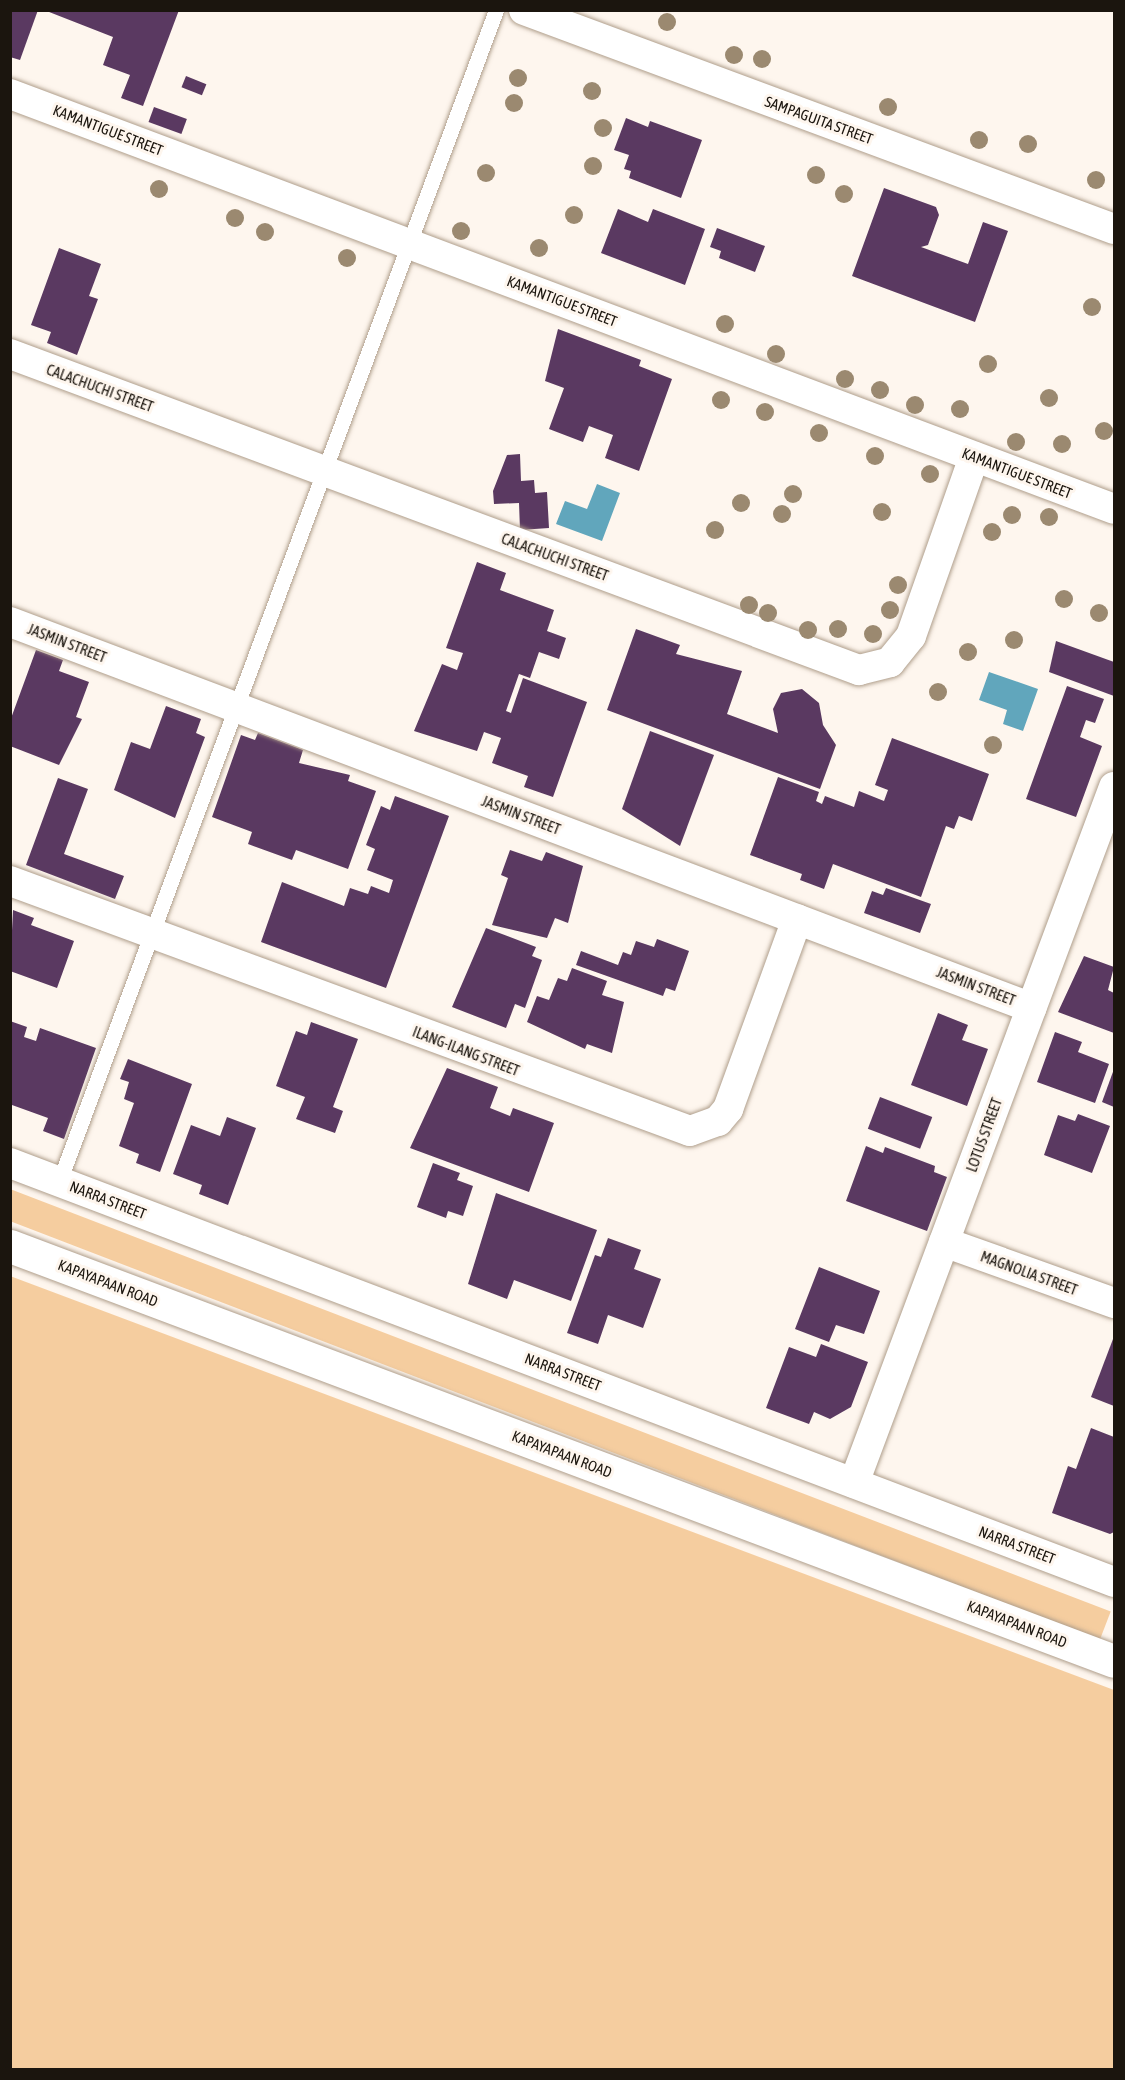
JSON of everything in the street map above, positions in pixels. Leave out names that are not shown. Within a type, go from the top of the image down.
[{"type":"street","name":"SAMPAGUITA STREET","points":[[524,10],[1114,229]]},
{"type":"street","name":"KAMANTIGUE STREET","points":[[10,94],[1114,509]]},
{"type":"street","name":"CALACHUCHI STREET","points":[[10,354],[858,670],[890,662],[911,636],[974,457]]},
{"type":"street","name":"JASMIN STREET","points":[[10,622],[1032,1008]]},
{"type":"street","name":"LOTUS STREET","points":[[854,1483],[1114,787]]},
{"type":"street","name":"ILANG-ILANG STREET","points":[[10,881],[690,1131],[718,1121],[728,1109],[796,919]]},
{"type":"street","name":"NARRA STREET","points":[[10,1163],[1114,1582]]},
{"type":"street","name":"MAGNOLIA STREET","points":[[944,1242],[1114,1303]]},
{"type":"street","name":"KAPAYAPAAN ROAD","points":[[10,1246],[1114,1661]]},
{"type":"lane","points":[[60,1182],[496,10]]},
{"type":"shaded area","points":[[10,1189],[1111,1612],[1100,1640],[10,1221]]},
{"type":"shaded area","points":[[10,1276],[1114,1690],[1114,2069],[11,2069]]},
{"type":"water","points":[[597,484],[620,493],[602,541],[556,524],[565,501],[587,509]]},
{"type":"water","points":[[989,672],[1038,689],[1023,731],[1003,724],[1007,710],[979,700]]},
{"type":"building","points":[[10,10],[38,10],[20,60],[10,57]]},
{"type":"building","points":[[44,10],[179,10],[143,106],[121,98],[130,75],[103,65],[113,37]]},
{"type":"building","points":[[186,76],[206,84],[202,95],[182,87]]},
{"type":"building","points":[[154,107],[187,119],[181,134],[149,122]]},
{"type":"building","points":[[626,118],[648,127],[650,121],[702,140],[681,198],[629,178],[631,171],[624,169],[629,155],[614,150]]},
{"type":"building","points":[[884,188],[936,207],[939,215],[928,245],[921,247],[968,264],[983,222],[1008,231],[975,322],[852,276]]},
{"type":"building","points":[[618,209],[648,222],[653,209],[705,229],[685,285],[601,253]]},
{"type":"building","points":[[717,228],[765,246],[755,272],[719,258],[721,251],[710,247]]},
{"type":"building","points":[[59,248],[101,264],[89,296],[98,299],[77,355],[47,343],[51,332],[31,325]]},
{"type":"building","points":[[558,329],[641,360],[639,366],[672,379],[639,471],[605,458],[613,435],[589,426],[583,442],[549,429],[564,388],[545,381]]},
{"type":"building","points":[[520,454],[521,481],[534,480],[535,493],[547,492],[549,528],[520,530],[519,503],[494,504],[493,491],[507,455]]},
{"type":"building","points":[[477,562],[506,573],[500,590],[554,610],[547,631],[566,638],[559,659],[539,652],[530,678],[519,674],[506,711],[511,713],[523,678],[587,702],[553,797],[524,787],[528,776],[492,763],[501,738],[484,732],[477,751],[414,731],[442,664],[457,670],[463,653],[446,648]]},
{"type":"building","points":[[636,629],[680,645],[676,654],[742,671],[727,714],[778,733],[773,709],[781,693],[802,689],[819,703],[823,725],[836,745],[820,789],[607,710]]},
{"type":"building","points":[[1056,641],[1114,662],[1114,696],[1049,672]]},
{"type":"building","points":[[36,650],[63,660],[59,671],[89,682],[76,717],[82,719],[59,765],[10,746],[10,721]]},
{"type":"building","points":[[1067,686],[1104,699],[1095,723],[1086,720],[1080,737],[1102,746],[1076,817],[1026,799]]},
{"type":"building","points":[[166,706],[201,719],[196,733],[205,737],[175,818],[114,790],[131,742],[150,749]]},
{"type":"building","points":[[650,731],[714,755],[680,846],[622,809]]},
{"type":"building","points":[[258,733],[303,750],[299,763],[350,775],[348,781],[376,791],[348,869],[296,850],[292,860],[248,844],[252,832],[212,817],[241,735],[255,740]]},
{"type":"building","points":[[892,738],[989,774],[972,821],[959,816],[954,829],[946,826],[921,897],[833,864],[824,889],[800,880],[802,874],[750,855],[778,777],[819,792],[816,801],[822,804],[825,796],[854,807],[859,791],[884,801],[888,790],[875,785]]},
{"type":"building","points":[[58,778],[88,789],[64,854],[124,876],[115,899],[26,865]]},
{"type":"building","points":[[395,796],[449,816],[386,988],[261,942],[282,882],[344,906],[350,888],[368,894],[371,886],[389,893],[393,880],[367,870],[375,849],[366,845],[381,806],[390,810]]},
{"type":"building","points":[[510,850],[542,861],[546,852],[583,866],[568,923],[555,918],[547,938],[492,925],[508,878],[501,875]]},
{"type":"building","points":[[886,888],[931,904],[920,933],[864,913],[872,891],[883,895]]},
{"type":"building","points":[[13,910],[34,918],[31,925],[74,941],[57,988],[10,971]]},
{"type":"building","points":[[486,928],[536,947],[532,956],[542,960],[525,1008],[515,1004],[506,1028],[452,1007]]},
{"type":"building","points":[[657,939],[689,951],[675,991],[666,988],[663,996],[576,965],[581,951],[618,965],[623,952],[631,955],[636,941],[654,947]]},
{"type":"building","points":[[1084,956],[1114,967],[1108,990],[1114,993],[1114,1033],[1058,1012]]},
{"type":"building","points":[[572,968],[607,981],[602,995],[624,1002],[612,1053],[587,1044],[585,1049],[527,1022],[537,996],[549,1000],[558,978],[567,981]]},
{"type":"building","points":[[938,1013],[968,1025],[962,1040],[988,1049],[967,1106],[911,1085]]},
{"type":"building","points":[[10,1021],[27,1027],[24,1037],[36,1041],[40,1028],[96,1048],[64,1139],[43,1131],[48,1118],[12,1105],[10,1110]]},
{"type":"building","points":[[311,1022],[358,1039],[333,1107],[343,1111],[335,1133],[296,1119],[305,1097],[276,1086],[296,1031],[307,1035]]},
{"type":"building","points":[[1055,1032],[1082,1042],[1078,1052],[1109,1064],[1095,1103],[1037,1082]]},
{"type":"building","points":[[128,1059],[192,1084],[160,1172],[136,1163],[139,1154],[119,1146],[134,1103],[124,1099],[129,1082],[120,1079]]},
{"type":"building","points":[[447,1068],[498,1087],[490,1108],[510,1116],[513,1108],[554,1123],[529,1192],[410,1148]]},
{"type":"building","points":[[1114,1069],[1114,1107],[1102,1102]]},
{"type":"building","points":[[880,1097],[932,1117],[920,1149],[868,1129]]},
{"type":"building","points":[[1078,1114],[1110,1126],[1092,1173],[1044,1155],[1058,1115],[1075,1121]]},
{"type":"building","points":[[227,1117],[256,1128],[228,1205],[199,1194],[202,1185],[173,1174],[191,1125],[220,1136]]},
{"type":"building","points":[[866,1146],[883,1153],[885,1147],[935,1166],[934,1172],[947,1177],[927,1231],[846,1201]]},
{"type":"building","points":[[433,1163],[460,1173],[457,1180],[473,1186],[463,1216],[448,1211],[446,1218],[417,1207]]},
{"type":"building","points":[[496,1193],[597,1230],[571,1301],[514,1280],[507,1299],[468,1284]]},
{"type":"building","points":[[608,1238],[641,1250],[634,1269],[661,1279],[643,1328],[608,1315],[598,1344],[567,1333],[595,1255],[601,1257]]},
{"type":"building","points":[[819,1267],[880,1291],[864,1334],[836,1325],[829,1342],[795,1329]]},
{"type":"building","points":[[1114,1340],[1114,1406],[1091,1397]]},
{"type":"building","points":[[821,1344],[868,1362],[851,1407],[830,1419],[814,1412],[809,1424],[766,1408],[789,1347],[816,1357]]},
{"type":"building","points":[[1091,1428],[1114,1437],[1114,1532],[1110,1534],[1052,1513],[1068,1466],[1076,1469]]}]
